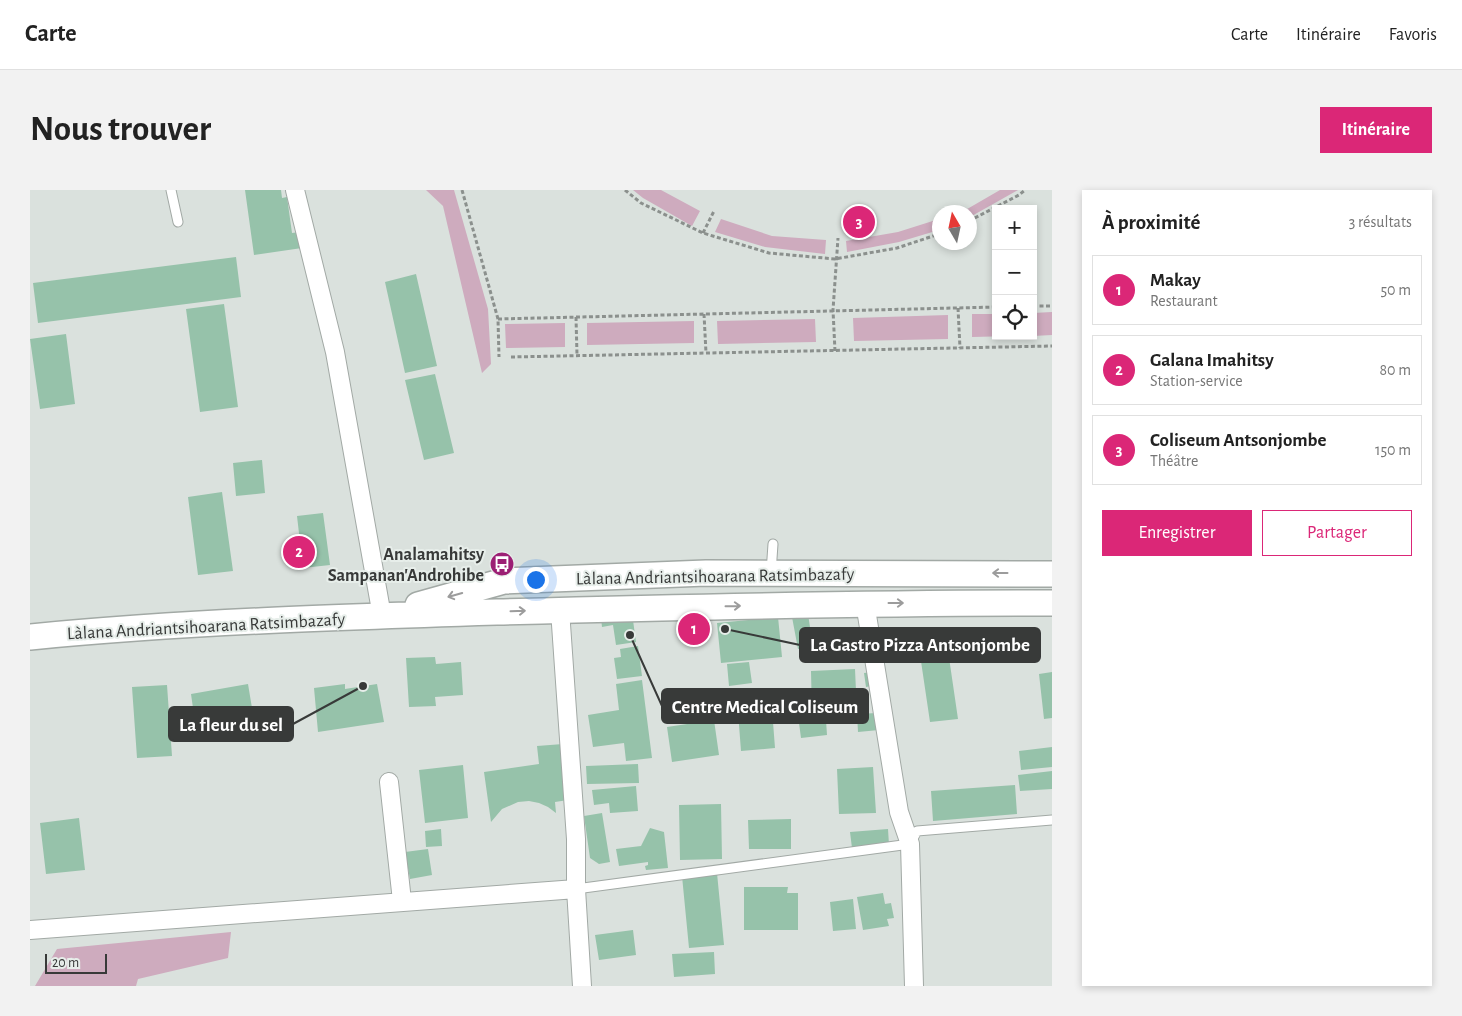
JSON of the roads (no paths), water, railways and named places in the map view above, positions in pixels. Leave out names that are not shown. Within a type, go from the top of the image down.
[{"type":"main road","name":"Làlana Andriantsihoarana Ratsimbazafy","points":[[382,616],[504,581],[706,573],[1052,574]]},
{"type":"main road","name":"Làlana Andriantsihoarana Ratsimbazafy","points":[[30,637],[128,628],[560,610],[865,603],[1052,603]]},
{"type":"street","points":[[295,190],[336,352],[382,616]]},
{"type":"street","points":[[865,603],[899,812],[910,844],[914,986]]},
{"type":"street","points":[[560,610],[576,839],[576,889],[582,986]]},
{"type":"street","points":[[389,782],[402,901]]},
{"type":"street","points":[[30,930],[576,889]]},
{"type":"lane","points":[[171,190],[178,222]]},
{"type":"lane","points":[[771,573],[773,544]]},
{"type":"lane","points":[[576,889],[910,844],[917,831],[1052,820]]},
{"type":"place","name":"Coliseum Antsonjombe","points":[[859,222]]},
{"type":"place","name":"Galana Imahitsy","points":[[299,552]]},
{"type":"place","name":"Analamahitsy Sampanan'Androhibe","points":[[502,564]]},
{"type":"place","name":"Makay","points":[[694,629]]},
{"type":"place","name":"La Gastro Pizza Antsonjombe","points":[[725,629]]},
{"type":"place","name":"Centre Medical Coliseum","points":[[630,635]]},
{"type":"place","name":"La fleur du sel","points":[[363,686]]}]
